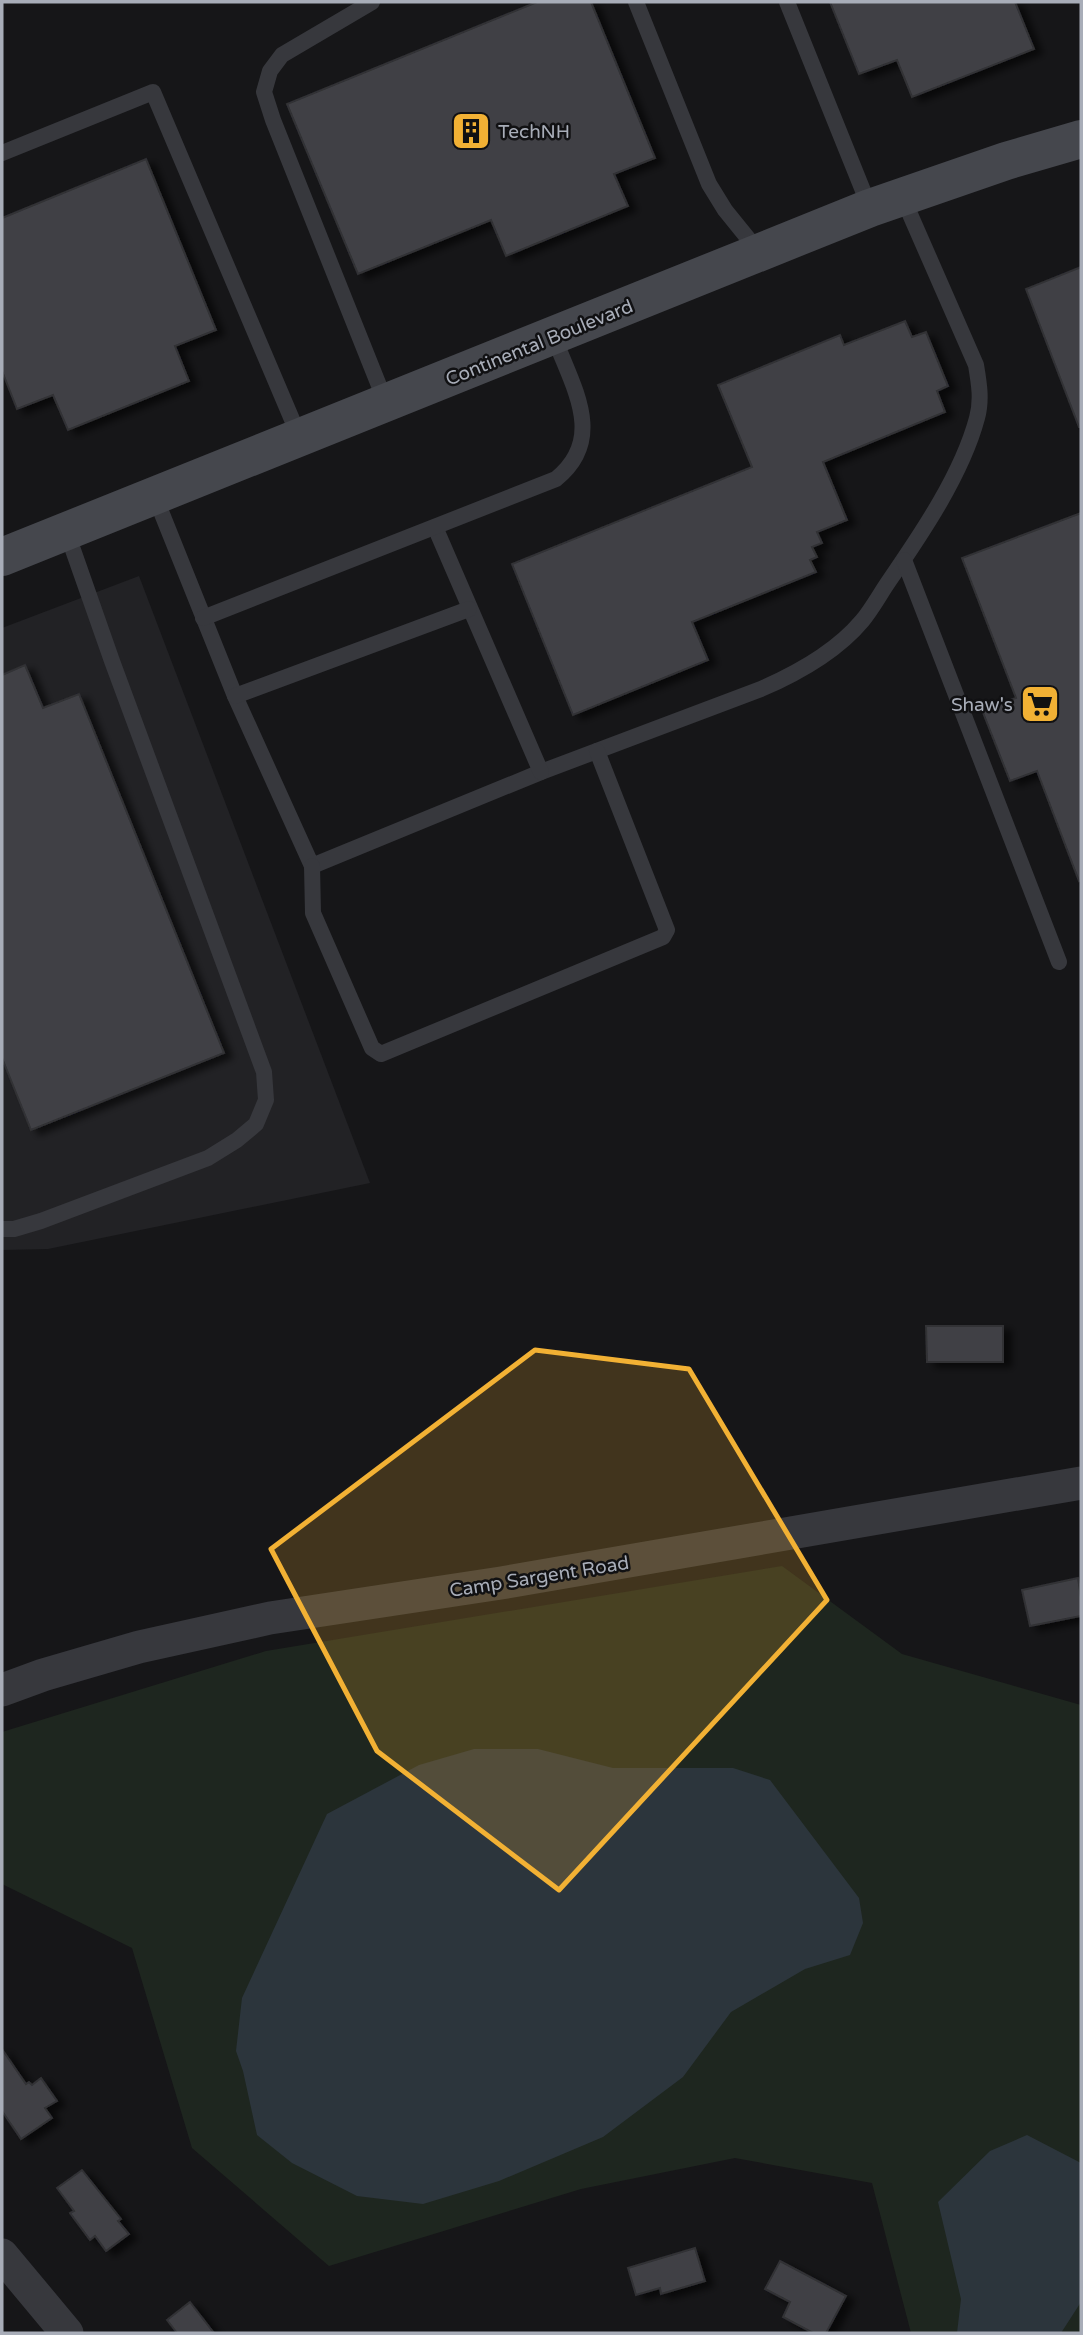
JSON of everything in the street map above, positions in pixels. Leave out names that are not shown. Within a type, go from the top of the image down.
[{"type":"main road","name":"Continental Boulevard","points":[[4,549],[66,530],[886,202],[1081,139]]},
{"type":"street","name":"Camp Sargent Road","points":[[2,1690],[139,1647],[270,1618],[501,1583],[1081,1483]]},
{"type":"street","points":[[2,2255],[67,2333]]},
{"type":"lane","points":[[372,2],[282,55],[270,71],[264,92],[386,403]]},
{"type":"lane","points":[[636,2],[709,184],[759,252]]},
{"type":"lane","points":[[312,866],[541,772],[761,689],[796,673],[828,651],[862,622],[904,560],[951,481],[978,417],[981,393],[976,365],[886,202],[787,2]]},
{"type":"lane","points":[[2,153],[153,92],[299,436]]},
{"type":"lane","points":[[203,618],[556,479],[570,468],[584,435],[583,417],[554,337]]},
{"type":"lane","points":[[154,494],[235,696],[312,866],[313,914],[372,1048],[381,1054],[663,937],[667,930],[597,751]]},
{"type":"lane","points":[[435,527],[541,772]]},
{"type":"lane","points":[[2,1229],[14,1229],[41,1221],[208,1158],[256,1124],[266,1100],[264,1072],[66,530]]},
{"type":"lane","points":[[904,560],[1059,962]]},
{"type":"lane","points":[[235,696],[469,608]]},
{"type":"highlighted area","points":[[535,1350],[689,1369],[827,1600],[559,1890],[377,1751],[271,1549]]},
{"type":"shaded area","points":[[139,576],[370,1183],[48,1249],[2,1250],[2,628]]},
{"type":"shaded area","points":[[782,1566],[902,1654],[1081,1705],[1081,2333],[911,2333],[872,2183],[735,2158],[581,2189],[329,2266],[192,2148],[132,1948],[2,1884],[2,1732],[266,1651]]},
{"type":"shaded area","points":[[474,1749],[538,1749],[613,1768],[733,1768],[770,1780],[859,1898],[863,1923],[850,1955],[805,1969],[731,2012],[683,2077],[603,2137],[499,2181],[423,2204],[357,2196],[292,2163],[257,2135],[236,2051],[242,1998],[327,1814],[419,1765]]},
{"type":"shaded area","points":[[1027,2135],[1081,2163],[1081,2302],[1061,2333],[957,2333],[961,2299],[938,2202],[990,2151]]},
{"type":"building","name":"TechNH","points":[[537,2],[591,2],[655,158],[614,174],[628,206],[506,256],[491,220],[358,274],[287,104]]},
{"type":"building","points":[[830,2],[1015,2],[1034,49],[912,97],[897,60],[859,74]]},
{"type":"building","points":[[146,159],[216,330],[175,346],[189,381],[68,430],[53,395],[17,409],[2,371],[2,218]]},
{"type":"building","points":[[1081,267],[1081,427],[1079,427],[1026,289]]},
{"type":"building","points":[[905,321],[912,337],[926,332],[948,386],[937,391],[945,412],[823,462],[847,520],[817,532],[822,543],[812,547],[817,557],[810,560],[816,572],[692,622],[708,660],[573,715],[512,564],[752,467],[718,385],[840,335],[844,345]]},
{"type":"building","name":"Shaw's","points":[[1081,513],[1079,881],[1037,771],[1010,781],[982,710],[1016,698],[962,558]]},
{"type":"building","points":[[25,665],[43,708],[79,694],[224,1053],[31,1130],[2,1058],[2,675]]},
{"type":"building","points":[[926,1326],[1003,1326],[1003,1362],[927,1362]]},
{"type":"building","points":[[1078,1578],[1081,1616],[1030,1626],[1022,1590]]},
{"type":"building","points":[[2,2049],[26,2084],[29,2082],[32,2085],[41,2078],[57,2101],[45,2108],[52,2118],[21,2139],[2,2111]]},
{"type":"building","points":[[82,2170],[121,2219],[118,2221],[129,2234],[106,2251],[95,2236],[90,2240],[70,2213],[74,2211],[57,2188]]},
{"type":"building","points":[[695,2248],[705,2281],[661,2294],[660,2288],[636,2295],[628,2268]]},
{"type":"building","points":[[780,2261],[846,2296],[826,2333],[813,2333],[783,2317],[790,2302],[765,2289]]},
{"type":"building","points":[[190,2302],[214,2333],[177,2333],[167,2320]]},
{"type":"place","name":"TechNH","points":[[471,131]]},
{"type":"place","name":"Shaw's","points":[[1040,704]]}]
